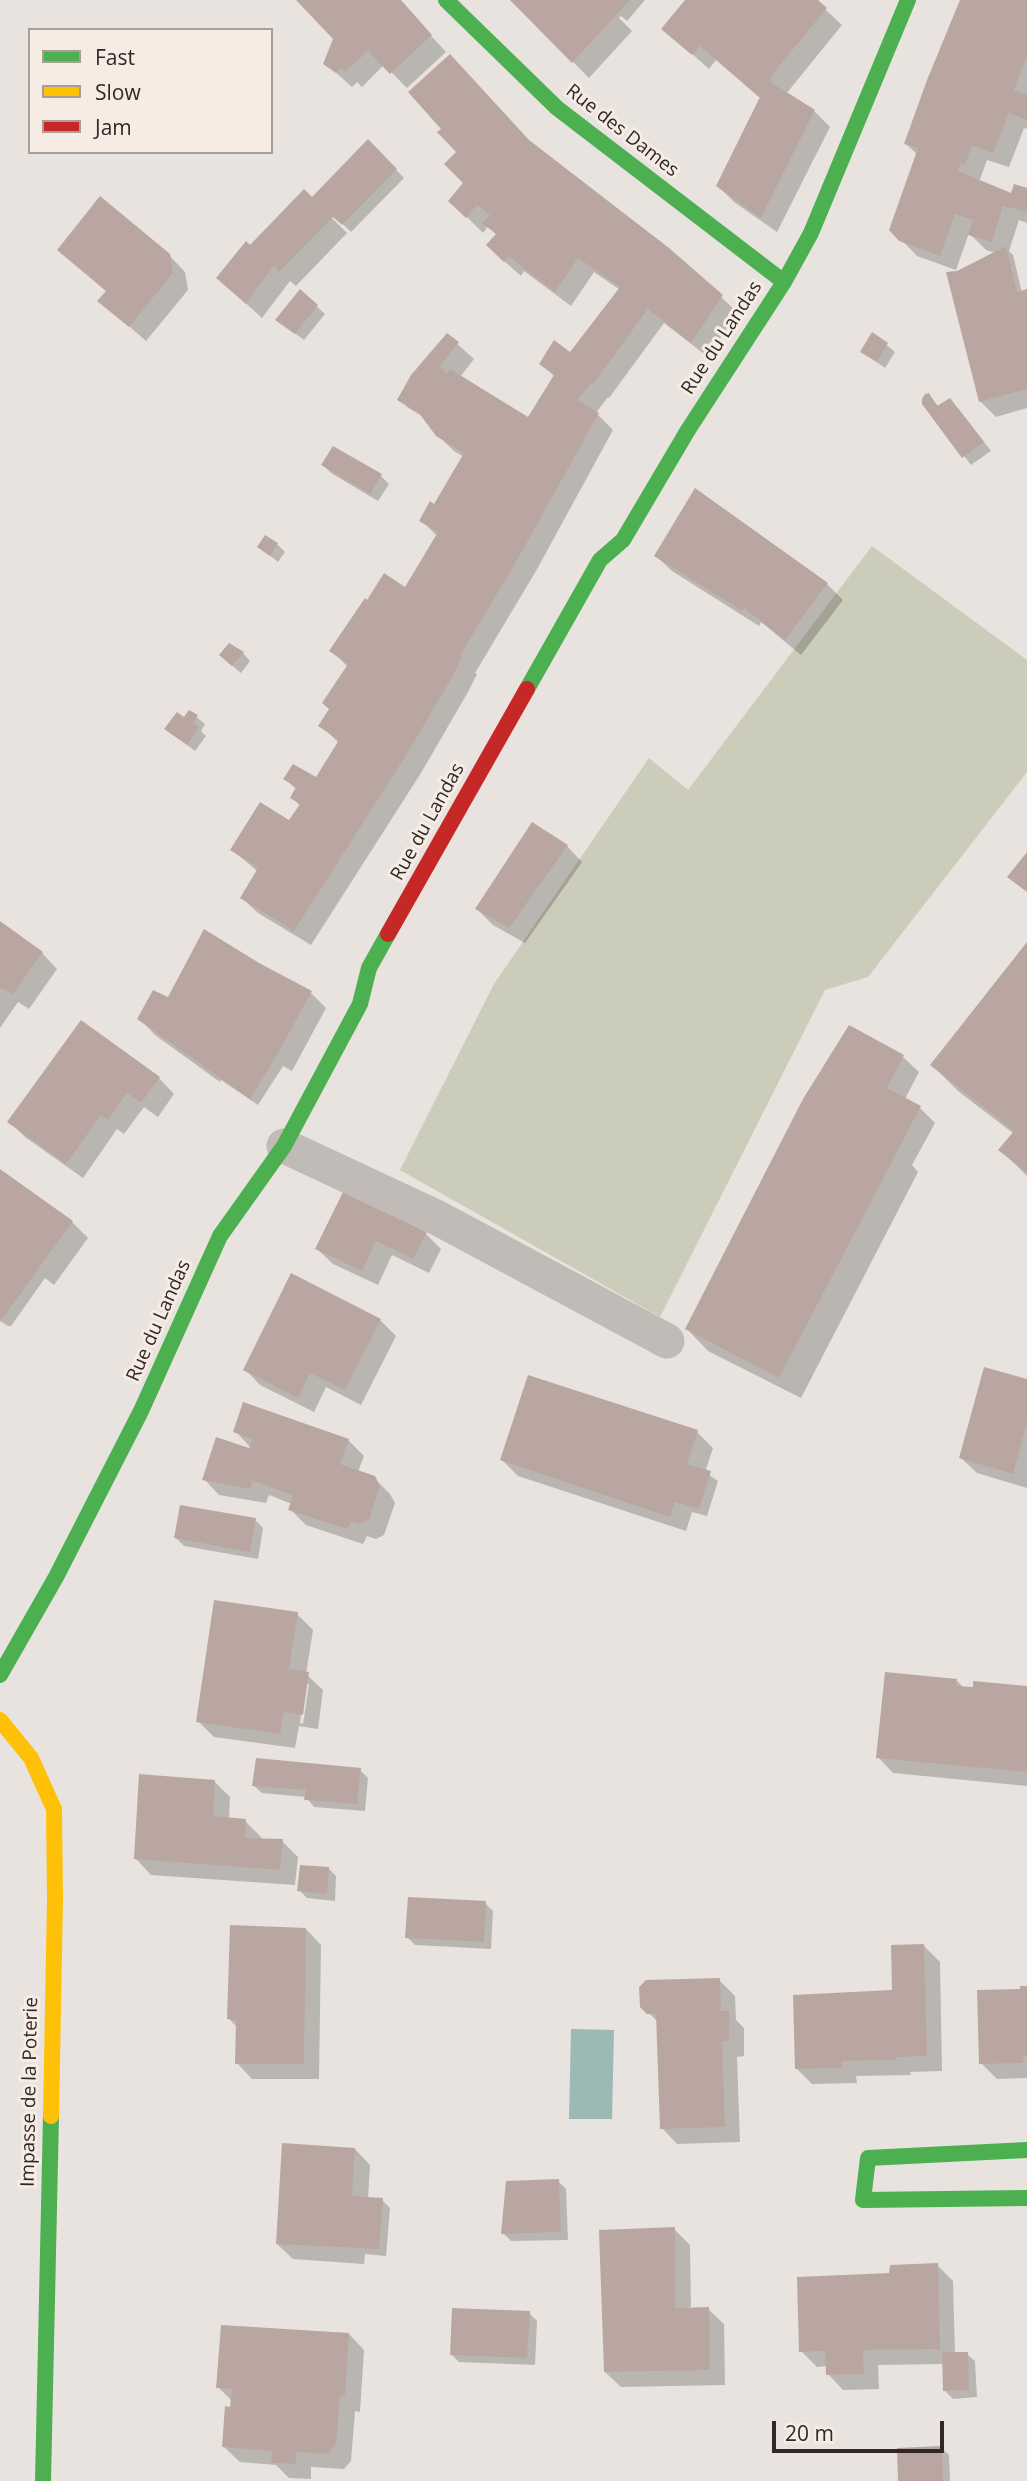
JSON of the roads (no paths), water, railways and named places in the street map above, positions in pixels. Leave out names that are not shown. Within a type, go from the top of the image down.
[{"type":"street","name":"Rue des Dames","points":[[446,0],[557,107],[784,282]]},
{"type":"street","name":"Rue du Landas","points":[[0,1675],[56,1577],[141,1411],[220,1236],[284,1146],[360,1004],[369,968],[600,560],[623,540],[688,430],[784,282],[811,233],[908,0]]},
{"type":"street","name":"Impasse de la Poterie","points":[[0,1720],[31,1758],[54,1808],[55,1899],[43,2481]]},
{"type":"street","points":[[1027,2150],[868,2158],[863,2200],[1027,2198]]},
{"type":"lane","points":[[284,1146],[434,1216],[667,1341]]},
{"type":"water","points":[[571,2029],[614,2030],[612,2119],[569,2119]]}]
